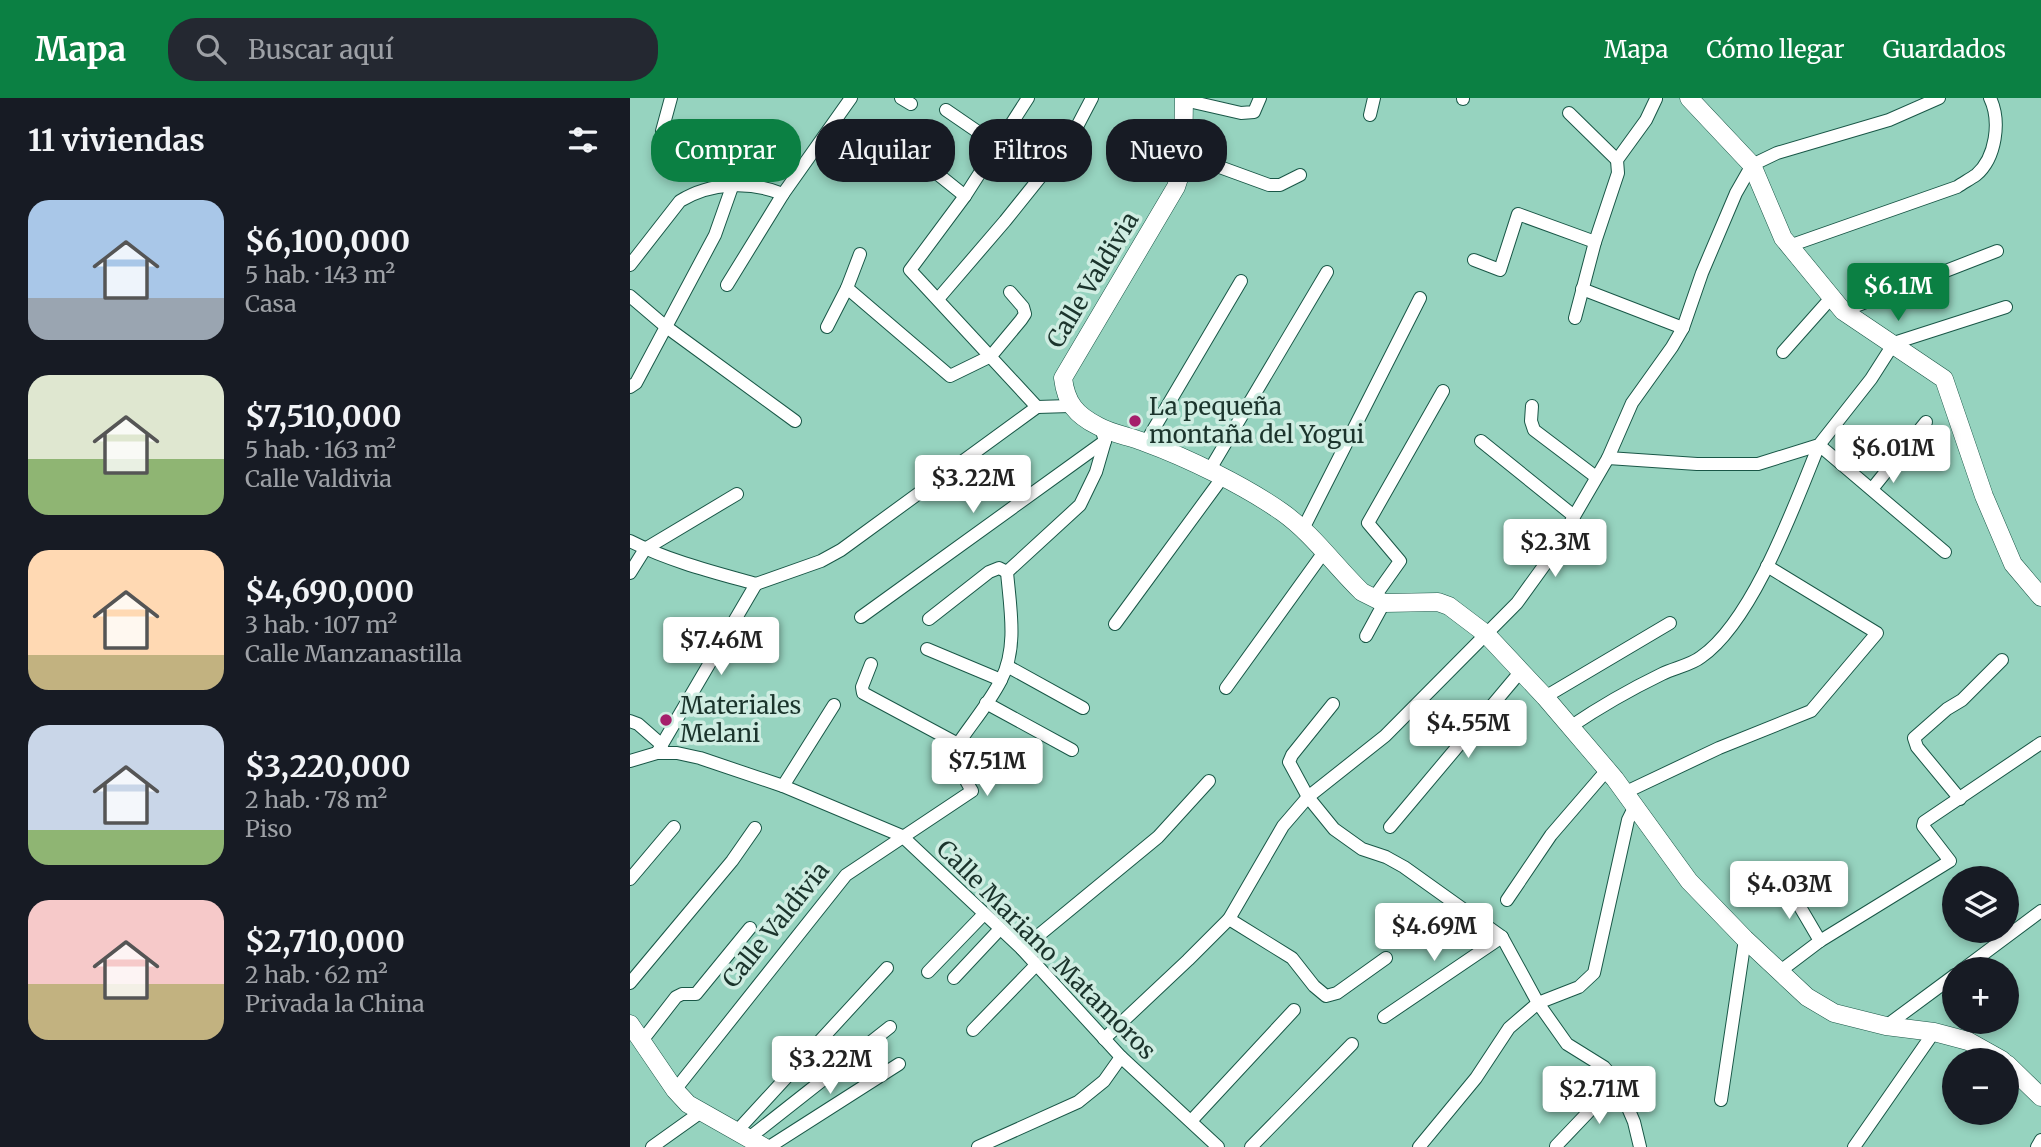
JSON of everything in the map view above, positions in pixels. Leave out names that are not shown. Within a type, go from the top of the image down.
[{"type":"street","points":[[665,119],[671,98]]},
{"type":"street","points":[[727,285],[783,194],[851,98]]},
{"type":"street","points":[[1014,119],[1028,98]]},
{"type":"street","points":[[937,299],[1006,221],[1070,140],[1092,98]]},
{"type":"street","points":[[1184,99],[1241,113],[1254,112],[1260,98]]},
{"type":"street","points":[[1370,115],[1374,98]]},
{"type":"street","points":[[1104,1039],[1229,919],[1283,825],[1308,797],[1385,736],[1517,603],[1551,556],[1608,458],[1632,403],[1672,348],[1683,328],[1736,193],[1752,165],[1777,153],[1889,120],[1939,98]]},
{"type":"street","points":[[1790,246],[1957,187],[1978,174],[1993,148],[1997,122],[1990,98]]},
{"type":"street","name":"Calle Valdivia","points":[[1184,99],[1184,119]]},
{"type":"street","points":[[1575,318],[1595,242],[1618,173],[1617,160],[1646,120],[1656,99]]},
{"type":"street","points":[[1694,99],[1752,165],[1783,239],[1837,304],[1944,379],[1984,496],[2014,564],[2041,597]]},
{"type":"street","points":[[946,110],[969,126]]},
{"type":"street","points":[[1569,113],[1617,160]]},
{"type":"street","points":[[1227,169],[1269,185],[1280,185],[1300,175]]},
{"type":"street","points":[[948,182],[965,196]]},
{"type":"street","points":[[974,182],[910,270],[1037,407]]},
{"type":"street","name":"Calle Valdivia","points":[[1070,406],[1064,393],[1063,378],[1178,182]]},
{"type":"street","points":[[630,265],[680,201],[688,197],[733,184],[766,187],[783,194]]},
{"type":"street","points":[[630,387],[636,383],[715,235],[733,184]]},
{"type":"street","points":[[1474,260],[1500,270],[1518,214],[1595,242]]},
{"type":"street","points":[[1783,352],[1837,304],[1997,251]]},
{"type":"street","points":[[827,327],[847,288],[860,254]]},
{"type":"street","points":[[1115,624],[1216,475],[1327,272]]},
{"type":"street","points":[[1146,442],[1241,281]]},
{"type":"street","points":[[847,288],[950,376],[991,356],[1025,314],[1023,307],[1010,292]]},
{"type":"street","points":[[1582,289],[1683,328]]},
{"type":"street","points":[[630,296],[665,326],[795,421]]},
{"type":"street","points":[[1303,529],[1420,298]]},
{"type":"street","points":[[1570,727],[1614,697],[1677,666],[1699,659],[1722,640],[1767,566],[1819,444],[1871,379],[1894,343],[2006,307]]},
{"type":"street","points":[[1366,636],[1378,601],[1400,561],[1368,523],[1443,391]]},
{"type":"street","points":[[630,541],[645,549],[755,584],[821,561],[841,550],[1037,407],[1070,406],[1103,435],[1146,442],[1216,475],[1282,512],[1303,529],[1362,592],[1378,601],[1438,602],[1461,613],[1486,634],[1545,697],[1607,770],[1689,881],[1745,939],[1807,997],[1834,1013],[1886,1026],[1934,1032],[1968,1041],[1981,1048]]},
{"type":"street","points":[[1532,406],[1531,421],[1534,430],[1596,478]]},
{"type":"street","points":[[1872,489],[1926,422]]},
{"type":"street","points":[[1007,572],[1080,505],[1096,472],[1103,435]]},
{"type":"street","points":[[861,617],[1103,435]]},
{"type":"street","points":[[1481,441],[1574,516]]},
{"type":"street","points":[[1608,458],[1697,464],[1758,464],[1819,444]]},
{"type":"street","points":[[1819,444],[1945,552]]},
{"type":"street","points":[[630,573],[645,549],[737,495]]},
{"type":"street","points":[[1226,688],[1324,552]]},
{"type":"street","points":[[1630,800],[1719,748],[1811,711],[1877,633],[1767,566]]},
{"type":"street","points":[[929,620],[989,572],[999,568],[1007,572]]},
{"type":"street","points":[[871,664],[862,687],[863,693],[958,744],[1001,680],[1007,666],[1012,622],[1007,572]]},
{"type":"street","points":[[630,721],[638,724],[660,749],[755,584]]},
{"type":"street","points":[[1545,697],[1670,623]]},
{"type":"street","points":[[927,649],[1001,680]]},
{"type":"street","points":[[1960,799],[1917,747],[1914,738],[1919,731],[1962,700],[2002,660]]},
{"type":"street","points":[[1007,666],[1083,708]]},
{"type":"street","points":[[1390,827],[1521,671]]},
{"type":"street","points":[[986,703],[1072,750]]},
{"type":"street","points":[[1333,704],[1289,762],[1308,797],[1334,829],[1362,849],[1387,857],[1405,867],[1502,937],[1538,1003],[1567,1044],[1604,1067],[1617,1082],[1634,1122],[1640,1147]]},
{"type":"street","points":[[783,786],[834,705]]},
{"type":"street","points":[[1779,972],[1820,942],[1950,861],[1923,826],[1928,818],[2041,743]]},
{"type":"street","name":"Calle Valdivia","points":[[675,1090],[846,875],[972,791],[958,765],[958,744]]},
{"type":"street","name":"Calle Mariano Matamoros","points":[[630,761],[660,749],[699,758],[783,786],[902,836],[1022,949],[1104,1039],[1218,1147]]},
{"type":"street","points":[[1507,900],[1551,835],[1607,770]]},
{"type":"street","points":[[1022,949],[1158,837],[1209,781]]},
{"type":"street","points":[[1419,1147],[1476,1078],[1509,1028],[1538,1003],[1579,987],[1594,973],[1628,820],[1630,800]]},
{"type":"street","points":[[630,879],[674,827]]},
{"type":"street","points":[[630,983],[732,861],[755,828]]},
{"type":"street","points":[[1786,883],[1820,942]]},
{"type":"street","points":[[1979,957],[2041,911]]},
{"type":"street","points":[[928,972],[984,914]]},
{"type":"street","points":[[1229,919],[1292,958],[1325,996],[1337,993],[1385,958]]},
{"type":"street","points":[[641,1042],[676,997],[696,994],[750,928]]},
{"type":"street","points":[[954,978],[999,930]]},
{"type":"street","points":[[1384,1017],[1502,937]]},
{"type":"street","points":[[1721,1100],[1745,939]]},
{"type":"street","points":[[973,1030],[1037,964]]},
{"type":"street","points":[[755,1141],[887,968]]},
{"type":"street","points":[[1886,1026],[1942,985]]},
{"type":"street","points":[[1191,1121],[1294,1010]]},
{"type":"street","points":[[630,1024],[675,1090],[688,1104],[755,1141]]},
{"type":"street","points":[[755,1141],[890,1027]]},
{"type":"street","points":[[1854,1147],[1934,1032]]},
{"type":"street","points":[[1251,1147],[1352,1044]]},
{"type":"street","points":[[978,1147],[1078,1102],[1104,1081],[1121,1056]]},
{"type":"street","points":[[755,1141],[899,1064]]},
{"type":"street","points":[[2019,1076],[2041,1097]]},
{"type":"street","points":[[1556,1146],[1617,1082]]},
{"type":"street","points":[[652,1147],[701,1112]]},
{"type":"street","points":[[2037,1147],[2041,1140]]},
{"type":"place","name":"La pequeña montaña del Yogui","points":[[1135,421]]},
{"type":"place","name":"Materiales Melani","points":[[666,720]]}]
